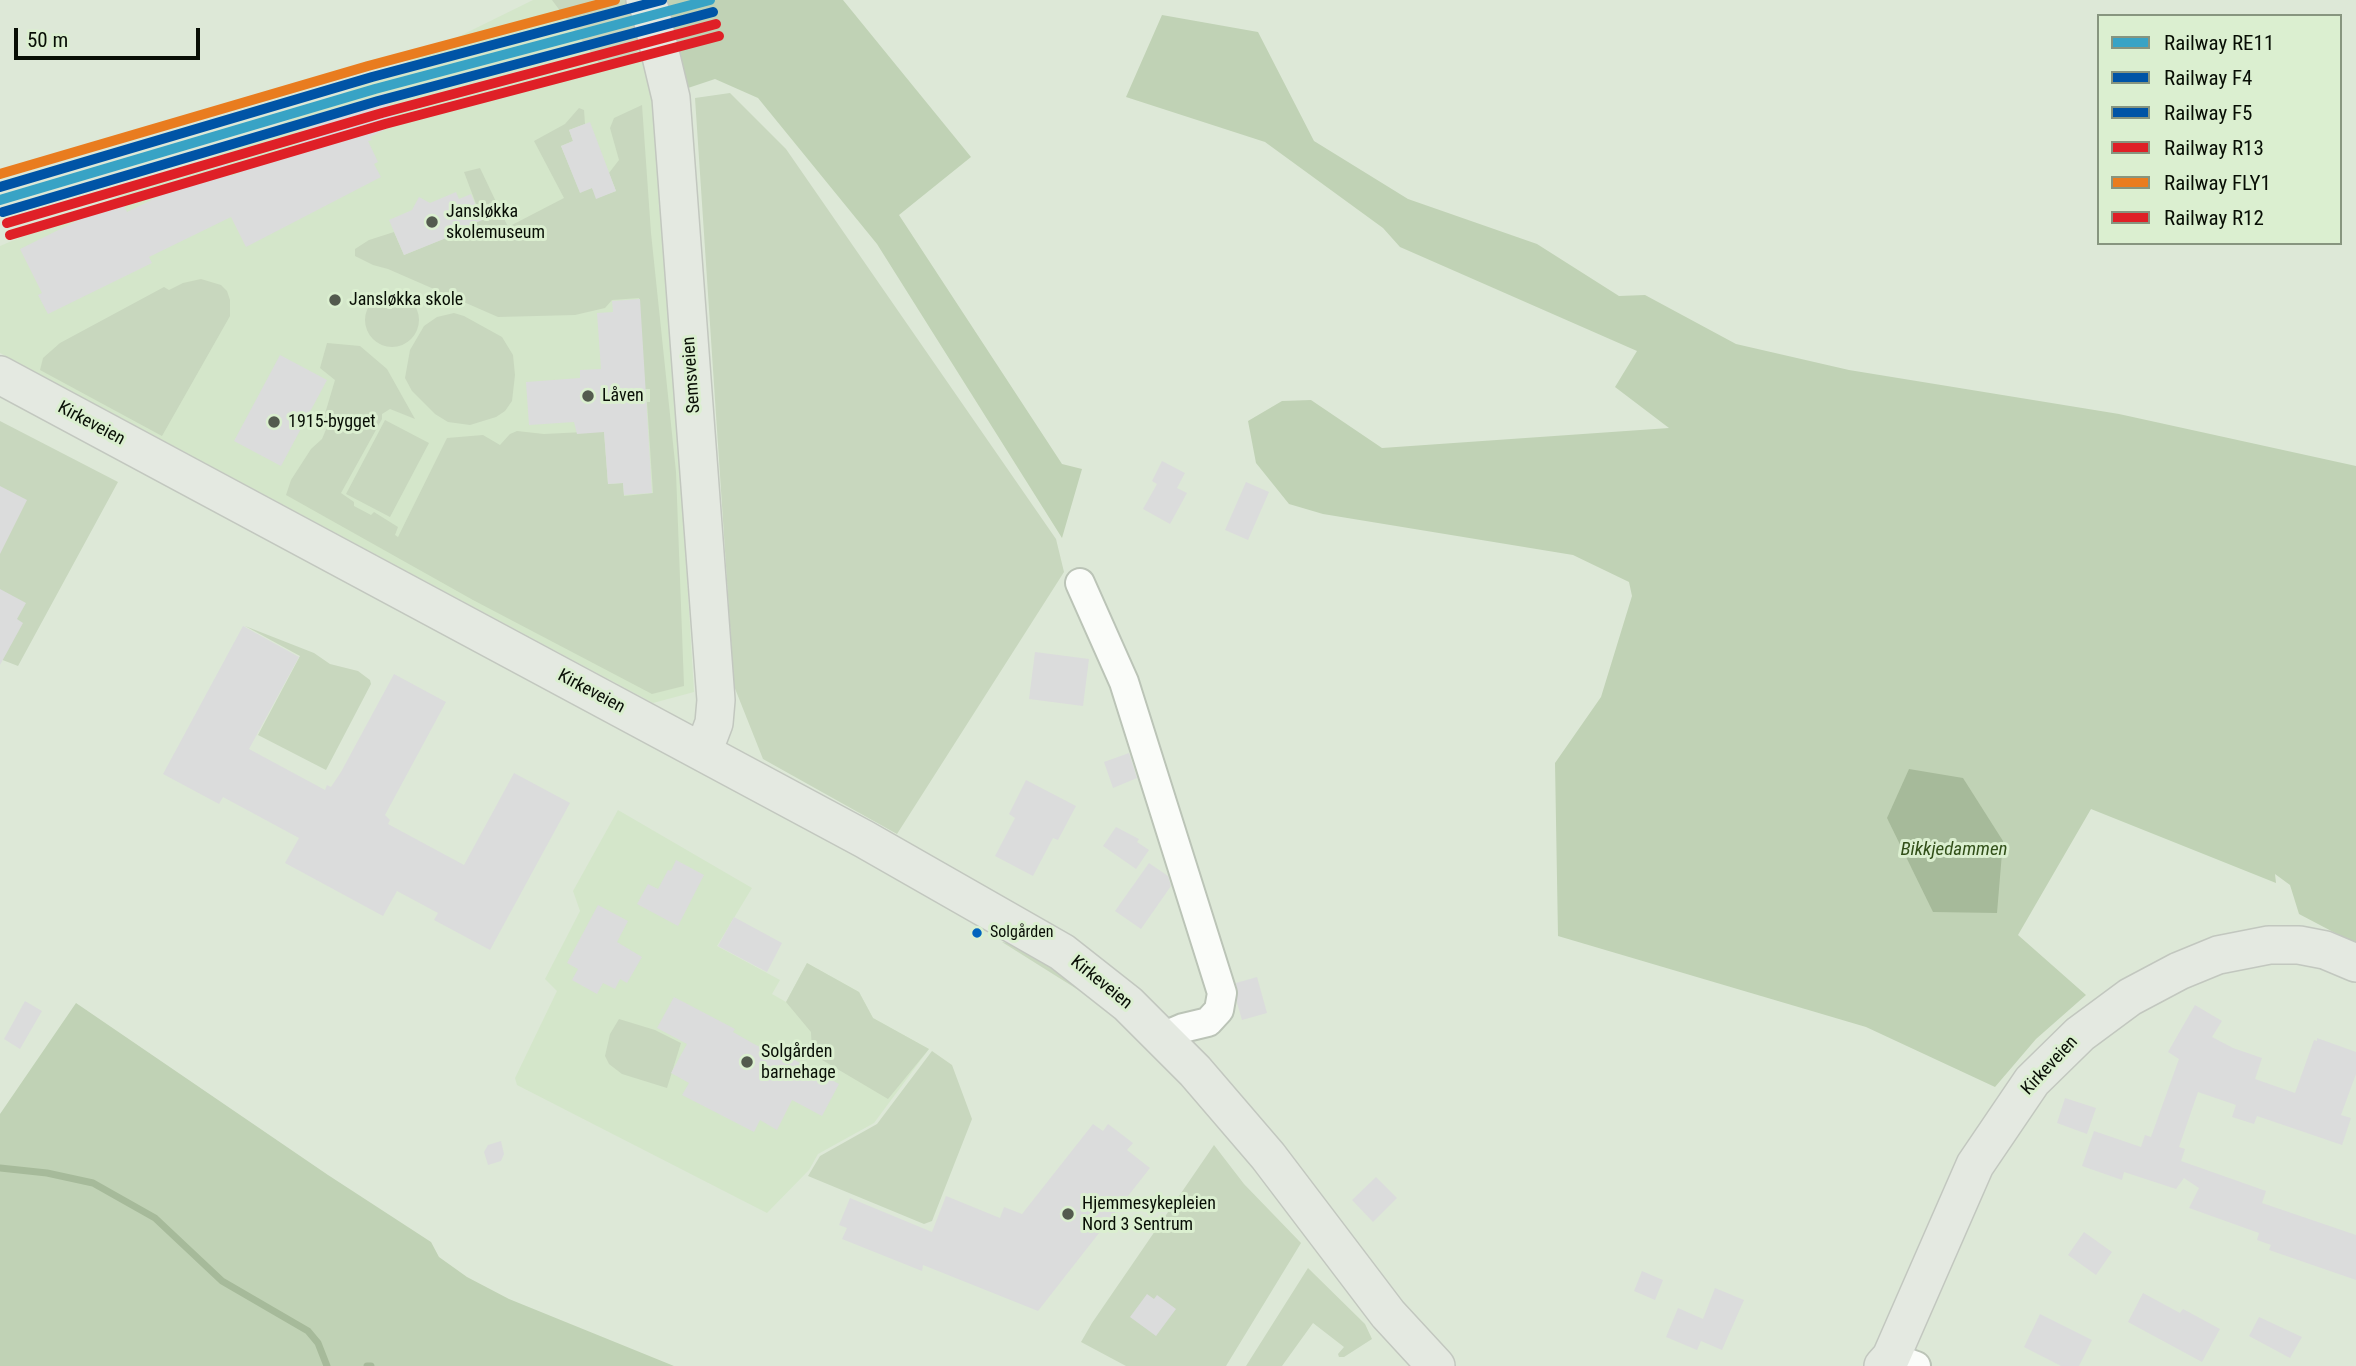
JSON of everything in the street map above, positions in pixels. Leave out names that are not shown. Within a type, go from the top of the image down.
[{"type":"main road","name":"Semsveien","points":[[645,0],[650,10],[671,98],[716,700],[714,723],[703,752]]},
{"type":"main road","name":"Kirkeveien","points":[[0,375],[864,839],[1047,942],[1110,989],[1162,1037],[1226,1106],[1260,1146],[1372,1294],[1436,1366]]},
{"type":"main road","name":"Kirkeveien","points":[[1897,1363],[1975,1165],[2032,1081],[2080,1034],[2130,997],[2179,971],[2218,955],[2269,944],[2299,945],[2325,950],[2356,963]]},
{"type":"street","points":[[1080,583],[1124,682],[1222,993],[1219,1010],[1208,1022],[1183,1027],[1162,1037]]},
{"type":"shaded area","name":"Jansløkka skole","points":[[533,0],[561,0],[625,7],[657,79],[694,692],[653,703],[0,353],[0,246],[226,151]]},
{"type":"shaded area","points":[[552,0],[635,0],[641,49],[605,71]]},
{"type":"shaded area","points":[[657,0],[843,0],[971,157],[899,215],[1062,464],[1082,469],[1062,538],[877,244],[758,98],[715,79],[679,91]]},
{"type":"shaded area","points":[[1162,15],[1258,32],[1314,141],[1408,199],[1537,244],[1619,296],[1645,295],[1736,344],[1849,370],[2119,414],[2356,466],[2356,944],[2299,914],[2290,885],[2275,874],[2276,883],[2091,809],[2018,935],[2086,995],[2036,1039],[1995,1087],[1866,1027],[1558,936],[1555,763],[1601,697],[1632,596],[1629,582],[1573,555],[1323,514],[1289,504],[1256,463],[1248,421],[1282,401],[1311,400],[1382,448],[1669,428],[1615,387],[1637,351],[1400,247],[1383,228],[1265,142],[1126,97]]},
{"type":"shaded area","points":[[730,93],[786,149],[1056,539],[1064,572],[897,834],[763,759],[734,686],[695,98]]},
{"type":"shaded area","points":[[642,105],[651,233],[676,472],[684,686],[652,694],[473,600],[286,495],[291,480],[311,449],[322,439],[327,427],[324,417],[335,380],[320,368],[327,343],[360,346],[387,369],[415,419],[390,409],[382,414],[382,419],[341,493],[354,502],[354,506],[371,515],[374,512],[398,527],[395,535],[398,537],[447,438],[483,435],[500,445],[510,434],[517,431],[544,434],[604,431],[608,484],[623,483],[624,496],[653,493],[647,402],[650,402],[650,389],[645,389],[639,298],[612,300],[605,308],[575,315],[498,317],[355,256],[355,249],[369,240],[394,232],[404,255],[470,228],[470,225],[482,220],[464,172],[480,168],[508,227],[564,198],[534,141],[565,124],[579,108],[584,110],[585,124],[569,130],[573,141],[561,146],[580,192],[592,188],[597,198],[616,191],[609,173],[619,160],[610,128],[614,118]]},
{"type":"shaded area","points":[[201,279],[221,285],[227,291],[230,316],[162,436],[40,370],[43,358],[60,343],[164,287],[169,290]]},
{"type":"shaded area","points":[[397,293],[407,297],[415,305],[419,320],[415,335],[407,343],[387,347],[377,343],[369,335],[365,315],[369,305],[377,297]]},
{"type":"shaded area","points":[[454,313],[502,337],[513,355],[515,375],[512,401],[505,411],[496,417],[470,425],[448,422],[435,414],[412,391],[405,378],[410,350],[424,326],[437,317]]},
{"type":"shaded area","points":[[385,420],[429,443],[390,517],[346,494]]},
{"type":"shaded area","points":[[0,421],[118,482],[18,666],[0,659]]},
{"type":"shaded area","points":[[245,626],[314,653],[330,664],[358,671],[370,680],[371,684],[326,770],[258,735],[300,656]]},
{"type":"shaded area","points":[[618,810],[752,888],[717,946],[780,980],[772,994],[786,1002],[807,963],[859,992],[873,1018],[929,1049],[874,1123],[818,1154],[809,1170],[767,1213],[517,1085],[515,1078],[557,991],[545,979],[580,911],[573,891]]},
{"type":"shaded area","points":[[1002,942],[1027,946],[1107,1008]]},
{"type":"shaded area","points":[[807,963],[859,992],[873,1018],[929,1049],[888,1099],[812,1054],[811,1032],[786,1002]]},
{"type":"shaded area","points":[[76,1003],[431,1242],[439,1257],[467,1277],[509,1299],[674,1366],[0,1366],[0,1114]]},
{"type":"shaded area","points":[[619,1019],[655,1030],[681,1043],[667,1088],[622,1074],[609,1064],[605,1056],[610,1034]]},
{"type":"shaded area","points":[[932,1051],[952,1065],[972,1119],[932,1221],[924,1224],[808,1176],[820,1156],[877,1124]]},
{"type":"shaded area","points":[[1214,1145],[1244,1184],[1301,1243],[1226,1366],[1126,1366],[1081,1342]]},
{"type":"shaded area","points":[[1308,1268],[1365,1324],[1372,1339],[1344,1357],[1339,1357],[1338,1354],[1344,1347],[1313,1323],[1282,1366],[1246,1366]]},
{"type":"water","name":"Bikkjedammen","points":[[1909,769],[1963,778],[2003,841],[1997,913],[1933,912],[1887,818]]},
{"type":"building","points":[[384,93],[398,123],[370,137],[372,140],[368,141],[378,162],[374,164],[381,177],[246,247],[231,217],[149,257],[152,263],[48,314],[38,295],[42,293],[20,249],[121,199],[127,212],[226,163],[232,176],[301,142],[297,133]]},
{"type":"building","points":[[590,122],[616,191],[596,199],[592,188],[580,193],[561,146],[573,141],[569,130]]},
{"type":"building","name":"Jansløkka skole","points":[[456,192],[459,199],[471,194],[482,220],[470,225],[471,228],[404,255],[389,220],[412,210],[419,197],[430,203]]},
{"type":"building","name":"Låven","points":[[640,299],[652,493],[624,495],[623,483],[608,484],[604,432],[577,434],[574,422],[529,425],[526,382],[580,378],[580,370],[601,369],[597,313],[613,312],[612,301]]},
{"type":"building","name":"1915-bygget","points":[[280,355],[327,380],[281,466],[234,441]]},
{"type":"building","points":[[1162,461],[1185,473],[1177,488],[1187,493],[1170,524],[1143,509],[1157,484],[1152,481]]},
{"type":"building","points":[[1246,482],[1269,492],[1248,540],[1225,530]]},
{"type":"building","points":[[0,486],[27,500],[0,554]]},
{"type":"building","points":[[0,589],[26,603],[17,619],[23,623],[0,665]]},
{"type":"building","points":[[243,626],[299,657],[249,749],[325,790],[327,785],[331,787],[394,674],[446,702],[385,815],[390,820],[388,824],[464,865],[514,773],[570,803],[490,950],[434,920],[438,913],[397,891],[383,916],[285,863],[299,838],[223,797],[219,804],[163,774]]},
{"type":"building","points":[[1035,652],[1089,659],[1083,706],[1029,699]]},
{"type":"building","points":[[1129,753],[1137,778],[1113,788],[1104,762]]},
{"type":"building","points":[[1026,780],[1076,806],[1058,840],[1053,838],[1033,876],[995,856],[1015,818],[1009,814]]},
{"type":"building","points":[[1116,827],[1139,839],[1137,842],[1149,850],[1136,869],[1103,846]]},
{"type":"building","points":[[676,860],[704,875],[678,926],[637,904],[648,884],[658,889]]},
{"type":"building","points":[[1149,863],[1168,876],[1171,886],[1141,929],[1115,911]]},
{"type":"building","points":[[598,905],[628,921],[617,942],[642,957],[627,983],[620,979],[615,989],[603,983],[597,994],[572,980],[578,969],[567,963]]},
{"type":"building","points":[[734,917],[782,943],[767,972],[718,946]]},
{"type":"building","points":[[1257,977],[1267,1013],[1242,1020],[1237,1003],[1236,983]]},
{"type":"building","points":[[674,997],[735,1029],[733,1032],[754,1044],[776,1055],[778,1051],[839,1084],[822,1116],[792,1100],[777,1130],[760,1120],[754,1132],[682,1095],[689,1083],[671,1073],[687,1044],[657,1028]]},
{"type":"building","points":[[25,1001],[42,1011],[20,1049],[4,1039]]},
{"type":"building","points":[[2195,1005],[2222,1021],[2212,1037],[2262,1058],[2255,1079],[2295,1093],[2314,1040],[2317,1041],[2317,1038],[2356,1052],[2356,1074],[2341,1115],[2351,1118],[2342,1145],[2257,1116],[2254,1124],[2232,1117],[2236,1105],[2198,1092],[2179,1147],[2185,1149],[2181,1161],[2266,1191],[2262,1203],[2356,1235],[2356,1280],[2269,1250],[2271,1245],[2257,1240],[2259,1233],[2189,1208],[2199,1188],[2184,1178],[2176,1189],[2124,1172],[2122,1180],[2082,1166],[2094,1131],[2141,1147],[2145,1135],[2151,1137],[2179,1059],[2168,1052]]},
{"type":"building","points":[[2065,1098],[2096,1108],[2087,1134],[2057,1123]]},
{"type":"building","name":"Hjemmesykepleien Nord 3 Sentrum","points":[[1093,1124],[1103,1131],[1108,1124],[1133,1143],[1127,1150],[1150,1168],[1038,1311],[923,1265],[922,1271],[842,1239],[847,1228],[839,1225],[850,1198],[932,1232],[946,1196],[1000,1218],[1004,1207],[1022,1214]]},
{"type":"building","points":[[501,1141],[504,1154],[501,1161],[488,1165],[484,1152],[488,1145]]},
{"type":"building","points":[[1376,1177],[1397,1198],[1373,1222],[1352,1200]]},
{"type":"building","points":[[2084,1232],[2112,1252],[2096,1275],[2068,1255]]},
{"type":"building","points":[[1642,1271],[1663,1280],[1655,1300],[1634,1291]]},
{"type":"building","points":[[1715,1288],[1744,1300],[1722,1350],[1701,1341],[1697,1350],[1666,1337],[1678,1308],[1703,1319]]},
{"type":"building","points":[[2143,1293],[2180,1313],[2183,1309],[2220,1329],[2202,1362],[2128,1322]]},
{"type":"building","points":[[1147,1294],[1154,1299],[1157,1295],[1176,1309],[1156,1336],[1130,1317]]},
{"type":"building","points":[[2040,1314],[2092,1340],[2079,1366],[2061,1366],[2024,1347]]},
{"type":"building","points":[[2259,1317],[2302,1337],[2290,1358],[2249,1336]]},
{"type":"waterway","points":[[0,1168],[47,1173],[93,1183],[155,1218],[222,1281],[308,1331],[318,1343],[327,1366]]},
{"type":"rail line","name":"FLY1","points":[[0,174],[368,66],[615,0]]},
{"type":"rail line","name":"F5","points":[[0,187],[372,77],[662,0]]},
{"type":"rail line","name":"RE11","points":[[0,200],[375,89],[710,0]]},
{"type":"rail line","name":"F4","points":[[3,212],[378,101],[713,12]]},
{"type":"rail line","name":"R13","points":[[7,223],[382,113],[716,24]]},
{"type":"rail line","name":"R12","points":[[10,235],[385,124],[719,36]]},
{"type":"place","name":"Jansløkka skolemuseum","points":[[432,222]]},
{"type":"place","name":"Jansløkka skole","points":[[335,300]]},
{"type":"place","name":"Låven","points":[[588,396]]},
{"type":"place","name":"1915-bygget","points":[[274,422]]},
{"type":"place","name":"Solgården","points":[[977,933]]},
{"type":"place","name":"Solgården barnehage","points":[[747,1062]]},
{"type":"place","name":"Hjemmesykepleien Nord 3 Sentrum","points":[[1068,1214]]}]
